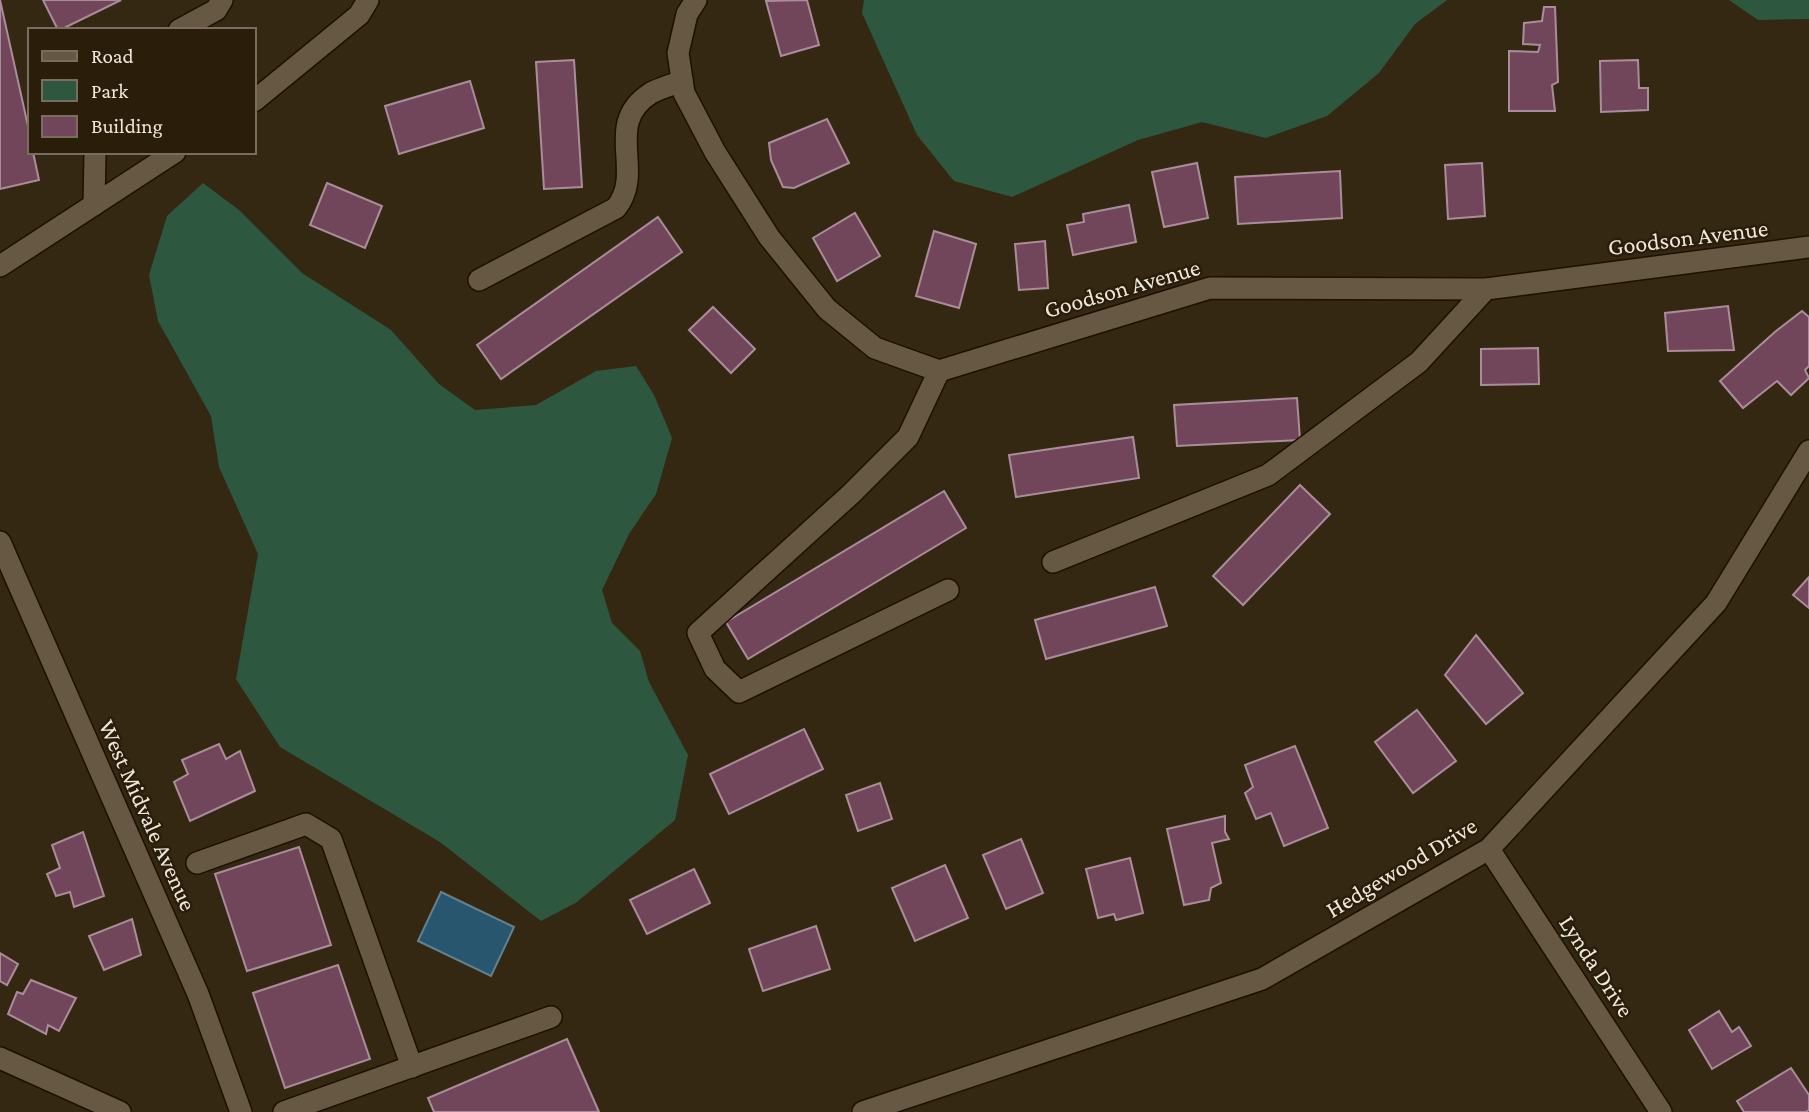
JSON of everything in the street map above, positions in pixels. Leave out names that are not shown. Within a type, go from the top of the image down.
[{"type":"street","points":[[183,28],[216,10],[222,0]]},
{"type":"street","points":[[256,99],[359,15],[368,0]]},
{"type":"street","points":[[696,0],[687,14],[678,53],[684,93],[715,152],[769,237],[827,309],[875,348],[939,371],[908,437],[851,494],[698,633],[715,669],[739,691],[948,590]]},
{"type":"street","points":[[479,281],[616,208],[624,198],[628,184],[625,135],[628,122],[638,104],[652,93],[682,81]]},
{"type":"street","points":[[93,205],[95,154]]},
{"type":"street","points":[[0,266],[172,154]]},
{"type":"street","name":"Goodson Avenue","points":[[939,371],[1210,288],[1486,289],[1809,247]]},
{"type":"street","points":[[1053,562],[1268,475],[1419,362],[1486,289]]},
{"type":"street","name":"Hedgewood Drive","points":[[863,1112],[1262,979],[1489,849],[1717,603],[1805,466]]},
{"type":"street","name":"West Midvale Avenue","points":[[0,542],[198,994],[241,1112]]},
{"type":"street","points":[[197,863],[306,824],[331,839],[412,1067]]},
{"type":"street","name":"Lynda Drive","points":[[1489,849],[1661,1112]]},
{"type":"street","points":[[284,1112],[551,1017]]},
{"type":"street","points":[[0,1058],[120,1112]]},
{"type":"green space","points":[[864,0],[1447,0],[1415,24],[1379,73],[1327,116],[1266,138],[1202,122],[1138,140],[1012,197],[954,181],[917,135],[862,13]]},
{"type":"green space","points":[[1729,0],[1809,0],[1809,19],[1758,20]]},
{"type":"green space","points":[[203,183],[239,210],[302,273],[391,330],[439,384],[475,410],[536,405],[596,371],[636,366],[654,395],[672,438],[656,494],[629,534],[602,590],[612,623],[640,651],[649,682],[688,755],[675,820],[577,902],[541,921],[440,842],[280,747],[236,679],[258,554],[219,467],[211,416],[158,321],[149,275],[167,216]]},
{"type":"water","points":[[441,892],[514,927],[491,976],[418,941]]},
{"type":"building","points":[[0,0],[28,126],[28,154],[33,154],[39,180],[0,189]]},
{"type":"building","points":[[43,0],[121,0],[64,28],[57,28]]},
{"type":"building","points":[[807,0],[819,45],[781,56],[766,1]]},
{"type":"building","points":[[1544,7],[1555,7],[1558,82],[1552,85],[1555,111],[1509,111],[1509,51],[1538,52],[1540,45],[1523,44],[1524,23],[1542,21]]},
{"type":"building","points":[[574,60],[582,187],[544,189],[536,62]]},
{"type":"building","points":[[1638,60],[1639,88],[1648,88],[1648,110],[1601,112],[1600,61]]},
{"type":"building","points":[[470,81],[484,128],[399,154],[385,106]]},
{"type":"building","points":[[827,119],[849,163],[794,188],[783,187],[771,160],[769,143]]},
{"type":"building","points":[[1197,163],[1208,218],[1164,227],[1152,172]]},
{"type":"building","points":[[1482,163],[1485,216],[1448,219],[1445,165]]},
{"type":"building","points":[[1340,171],[1342,218],[1238,224],[1235,177]]},
{"type":"building","points":[[327,183],[382,206],[365,248],[310,225]]},
{"type":"building","points":[[1129,205],[1136,242],[1073,255],[1067,225],[1084,222],[1083,214]]},
{"type":"building","points":[[855,213],[880,256],[837,281],[813,238]]},
{"type":"building","points":[[658,217],[682,252],[501,379],[477,345]]},
{"type":"building","points":[[934,231],[976,244],[959,308],[916,296]]},
{"type":"building","points":[[1045,241],[1048,288],[1019,290],[1015,244]]},
{"type":"building","points":[[1728,306],[1734,350],[1668,351],[1665,313]]},
{"type":"building","points":[[713,307],[755,349],[731,373],[689,330]]},
{"type":"building","points":[[1802,311],[1809,317],[1809,366],[1805,370],[1809,378],[1791,395],[1777,381],[1743,408],[1720,381]]},
{"type":"building","points":[[1538,348],[1539,384],[1481,385],[1481,349]]},
{"type":"building","points":[[1297,398],[1300,440],[1177,446],[1174,405]]},
{"type":"building","points":[[1133,437],[1139,478],[1016,497],[1009,455]]},
{"type":"building","points":[[1300,485],[1330,514],[1243,605],[1213,576]]},
{"type":"building","points":[[944,491],[966,528],[748,659],[726,622]]},
{"type":"building","points":[[1809,577],[1809,608],[1793,595]]},
{"type":"building","points":[[1155,587],[1167,626],[1046,659],[1035,620]]},
{"type":"building","points":[[1476,635],[1523,693],[1486,724],[1445,675]]},
{"type":"building","points":[[1417,710],[1456,761],[1413,793],[1375,742]]},
{"type":"building","points":[[804,729],[823,769],[729,814],[710,774]]},
{"type":"building","points":[[219,744],[226,759],[240,751],[255,791],[190,821],[174,782],[188,774],[182,760]]},
{"type":"building","points":[[1295,746],[1328,828],[1284,846],[1271,813],[1256,819],[1245,793],[1253,787],[1245,765]]},
{"type":"building","points":[[880,783],[892,819],[858,831],[846,795]]},
{"type":"building","points":[[1225,816],[1225,832],[1229,839],[1212,843],[1221,883],[1211,888],[1209,900],[1184,905],[1167,829]]},
{"type":"building","points":[[83,832],[104,896],[74,907],[70,892],[56,896],[47,874],[60,868],[52,845]]},
{"type":"building","points":[[1021,839],[1043,893],[1006,909],[983,855]]},
{"type":"building","points":[[299,847],[331,945],[247,971],[215,874]]},
{"type":"building","points":[[1130,858],[1143,913],[1116,920],[1114,914],[1098,918],[1086,869]]},
{"type":"building","points":[[945,865],[968,918],[915,941],[892,888]]},
{"type":"building","points":[[694,869],[710,903],[647,934],[630,900]]},
{"type":"building","points":[[132,919],[141,955],[104,970],[89,936]]},
{"type":"building","points":[[816,926],[830,969],[763,991],[749,949]]},
{"type":"building","points":[[0,953],[18,964],[7,985],[0,981]]},
{"type":"building","points":[[338,965],[370,1059],[285,1088],[253,993]]},
{"type":"building","points":[[31,980],[76,998],[59,1031],[48,1025],[46,1034],[8,1014],[17,992],[23,994]]},
{"type":"building","points":[[1719,1011],[1732,1032],[1739,1027],[1751,1046],[1712,1069],[1689,1030]]},
{"type":"building","points":[[567,1039],[599,1112],[434,1112],[428,1098]]},
{"type":"building","points":[[1791,1068],[1809,1095],[1809,1110],[1744,1112],[1737,1101]]}]
